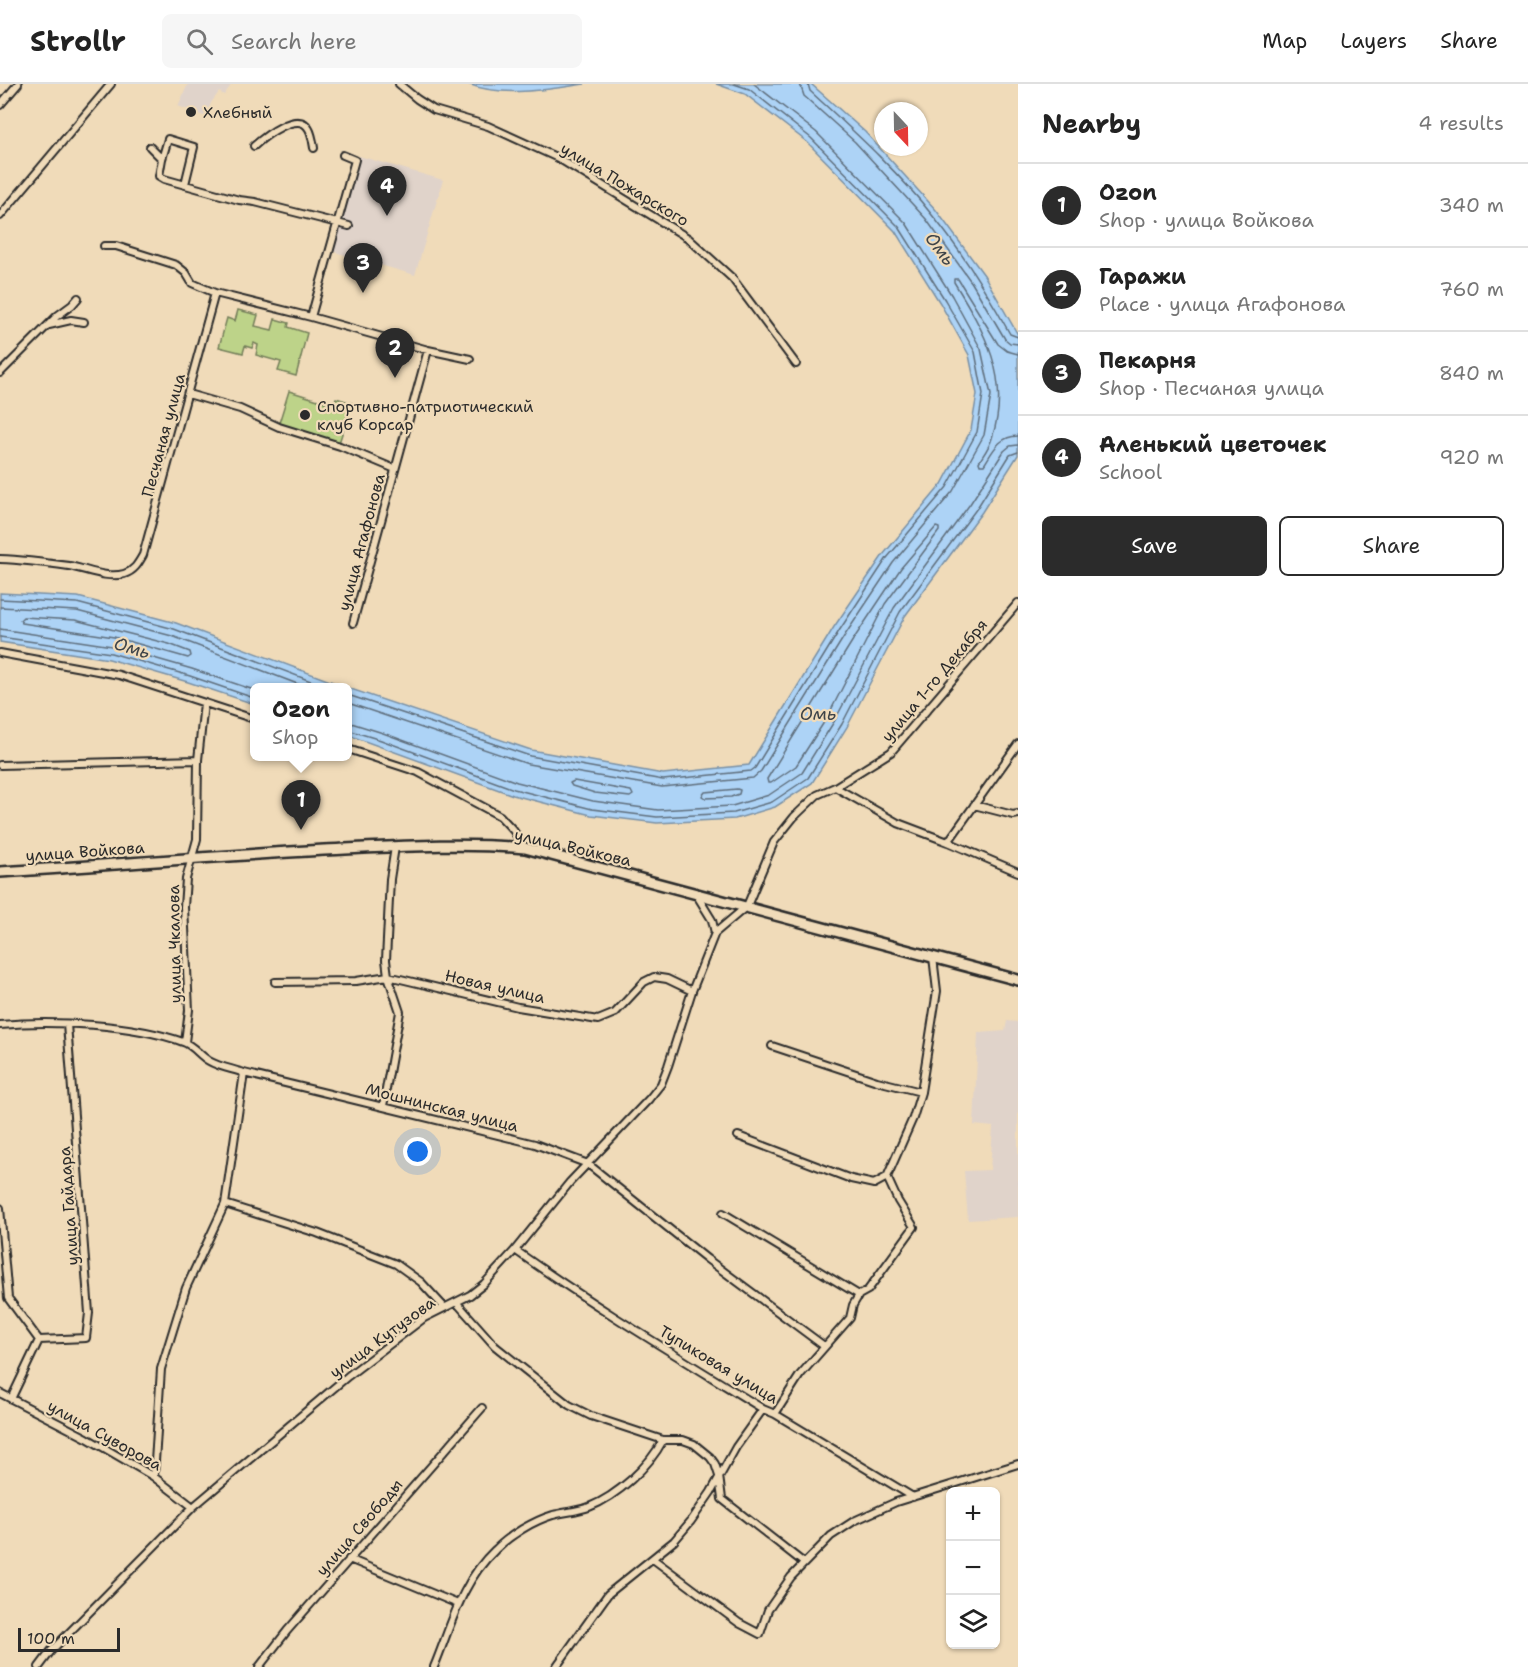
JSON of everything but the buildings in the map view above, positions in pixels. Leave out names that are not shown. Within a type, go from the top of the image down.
[{"type":"main road","name":"улица Войкова","points":[[0,872],[192,858],[395,847],[481,844],[525,848],[1018,980]]},
{"type":"street","points":[[0,105],[18,84]]},
{"type":"street","points":[[0,216],[111,84]]},
{"type":"street","name":"улица Пожарского","points":[[399,84],[434,110],[488,126],[558,158],[688,238],[732,278],[796,364]]},
{"type":"street","points":[[254,146],[267,133],[292,122],[304,123],[309,128],[314,148]]},
{"type":"street","points":[[185,184],[195,147],[168,139],[159,176],[185,184],[349,226]]},
{"type":"street","points":[[150,147],[162,159]]},
{"type":"street","points":[[311,317],[355,160],[344,155]]},
{"type":"street","points":[[104,246],[110,244],[176,265],[186,273],[192,283],[215,293],[428,350],[471,359]]},
{"type":"street","name":"Песчаная улица","points":[[0,559],[68,566],[112,575],[133,570],[143,555],[215,293]]},
{"type":"street","points":[[0,373],[78,298]]},
{"type":"street","points":[[49,325],[71,320],[84,322]]},
{"type":"street","name":"улица Агафонова","points":[[353,623],[428,350]]},
{"type":"street","name":"улица Агафонова","points":[[188,394],[240,409],[279,427],[340,446],[395,469]]},
{"type":"street","name":"улица 1-го Декабря","points":[[747,906],[774,842],[794,817],[817,795],[835,787],[891,752],[1018,603]]},
{"type":"street","points":[[0,653],[119,675],[250,717]]},
{"type":"street","name":"улица Чкалова","points":[[185,1042],[189,1010],[184,907],[186,879],[196,839],[198,760],[204,703]]},
{"type":"street","points":[[948,842],[1018,744]]},
{"type":"street","points":[[352,750],[418,772],[500,816],[525,848]]},
{"type":"street","points":[[0,765],[198,760]]},
{"type":"street","points":[[835,787],[898,823],[1018,872]]},
{"type":"street","points":[[975,805],[1013,815],[1018,814]]},
{"type":"street","points":[[383,1106],[400,1012],[388,976],[386,960],[390,879],[395,847]]},
{"type":"street","points":[[695,892],[712,920],[715,933]]},
{"type":"street","name":"улица Кутузова","points":[[39,1667],[51,1651],[193,1507],[348,1376],[424,1318],[457,1303],[484,1284],[570,1182],[661,1084],[692,990],[715,933],[747,906]]},
{"type":"street","points":[[738,1136],[851,1179],[874,1184],[887,1177],[914,1118],[921,1092],[937,991],[933,957]]},
{"type":"street","name":"Новая улица","points":[[275,982],[356,981],[388,976],[518,1007],[598,1020],[615,1013],[644,982],[654,977],[667,979],[692,990]]},
{"type":"street","name":"Мошнинская улица","points":[[0,1025],[67,1024],[132,1030],[185,1042],[209,1061],[244,1073],[535,1144],[588,1164],[707,1259],[824,1346]]},
{"type":"street","name":"улица Гайдара","points":[[39,1340],[86,1338],[89,1313],[67,1024]]},
{"type":"street","points":[[772,1046],[877,1081],[921,1092]]},
{"type":"street","points":[[154,1477],[161,1370],[186,1288],[225,1204],[244,1073]]},
{"type":"street","points":[[775,1414],[800,1375],[850,1318],[853,1305],[859,1295],[868,1290],[914,1227],[887,1177]]},
{"type":"street","points":[[225,1204],[317,1233],[396,1264],[421,1282],[444,1307]]},
{"type":"street","points":[[0,1208],[8,1298],[39,1340],[11,1399]]},
{"type":"street","points":[[723,1212],[859,1295]]},
{"type":"street","name":"Тупиковая улица","points":[[515,1250],[570,1289],[763,1409],[913,1497]]},
{"type":"street","points":[[457,1303],[495,1346],[569,1405],[591,1416],[663,1440],[683,1440],[694,1444],[710,1457],[719,1476],[722,1499],[804,1563]]},
{"type":"street","name":"улица Суворова","points":[[0,1393],[87,1438],[154,1477],[193,1507]]},
{"type":"street","name":"улица Свободы","points":[[259,1667],[287,1631],[482,1408]]},
{"type":"street","points":[[556,1667],[608,1594],[674,1541],[692,1521],[763,1409]]},
{"type":"street","points":[[434,1667],[458,1604],[472,1577],[496,1549],[537,1522],[599,1502],[647,1465],[663,1440]]},
{"type":"street","points":[[653,1559],[733,1619],[760,1634],[768,1610],[776,1597],[804,1563],[831,1536],[870,1512],[1018,1464]]},
{"type":"street","points":[[349,1559],[458,1604]]},
{"type":"shaded area","points":[[188,84],[232,84],[224,95],[219,92],[211,103],[206,117],[178,106]]},
{"type":"shaded area","points":[[359,156],[443,180],[415,275],[331,251]]},
{"type":"shaded area","points":[[1007,1021],[1018,1022],[1018,1217],[968,1220],[964,1171],[990,1170],[993,1127],[974,1125],[978,1033],[1005,1031]]},
{"type":"green space","points":[[238,310],[258,315],[255,326],[272,330],[275,319],[289,323],[288,327],[307,333],[296,376],[278,371],[281,362],[256,355],[258,345],[254,343],[252,348],[245,346],[243,353],[219,347],[227,318],[235,321]]},
{"type":"green space","points":[[289,391],[334,405],[336,398],[352,403],[339,443],[279,423]]},
{"type":"water","points":[[468,84],[585,84],[541,90],[496,91]]},
{"type":"water","name":"Омь","points":[[716,84],[811,84],[874,142],[874,156],[887,156],[936,210],[984,275],[1018,335],[1018,455],[982,512],[905,616],[847,727],[812,783],[775,807],[735,819],[657,823],[591,815],[513,795],[352,736],[352,689],[531,750],[663,774],[749,765],[834,627],[883,555],[942,484],[971,430],[977,394],[969,355],[895,231],[807,142],[745,94]]},
{"type":"water","name":"Омь","points":[[0,593],[78,597],[176,623],[335,683],[250,683],[250,703],[109,659],[0,642]]},
{"type":"place","name":"Хлебный","points":[[191,112]]},
{"type":"place","name":"Аленький цветочек","points":[[387,216]]},
{"type":"place","name":"Пекарня","points":[[363,293]]},
{"type":"place","name":"Гаражи","points":[[395,378]]},
{"type":"place","name":"Спортивно-патриотический клуб Корсар","points":[[305,415]]},
{"type":"place","name":"Ozon","points":[[301,830]]}]
